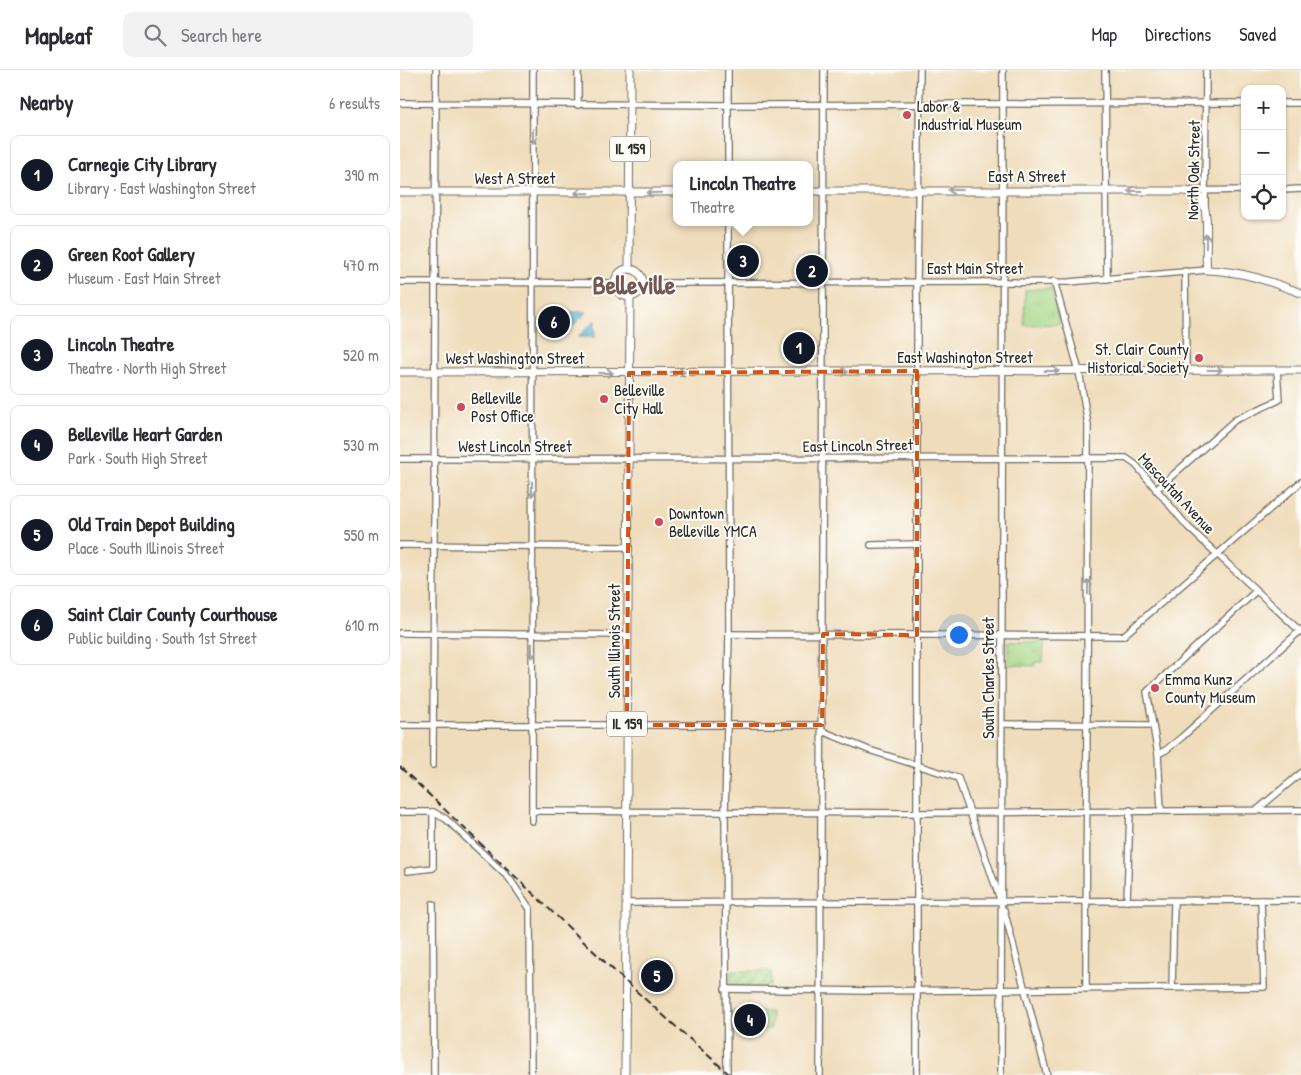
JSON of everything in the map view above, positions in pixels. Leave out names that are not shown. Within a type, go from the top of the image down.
[{"type":"main road","name":"IL 159","points":[[629,268],[630,70]]},
{"type":"main road","name":"East A Street","points":[[813,191],[1184,191]]},
{"type":"main road","points":[[1184,191],[1200,196],[1206,213]]},
{"type":"main road","name":"West A Street","points":[[400,192],[630,193]]},
{"type":"main road","points":[[630,193],[673,192]]},
{"type":"main road","name":"North Oak Street","points":[[1206,213],[1207,270]]},
{"type":"main road","points":[[629,268],[638,272],[644,283],[639,294],[630,297],[621,295],[615,283],[619,272],[629,268]]},
{"type":"main road","name":"East Main Street","points":[[1207,270],[1232,271],[1259,277],[1301,293]]},
{"type":"main road","name":"South Illinois Street","points":[[625,1075],[630,297]]},
{"type":"main road","name":"East Washington Street","points":[[630,373],[1301,370]]},
{"type":"main road","name":"West Washington Street","points":[[400,372],[630,373]]},
{"type":"street","points":[[433,765],[436,70]]},
{"type":"street","points":[[532,821],[533,70]]},
{"type":"street","points":[[578,70],[578,105]]},
{"type":"street","points":[[728,70],[728,161]]},
{"type":"street","points":[[820,1075],[824,460],[824,70]]},
{"type":"street","points":[[918,1075],[918,282],[920,70]]},
{"type":"street","name":"South Charles Street","points":[[1001,1075],[1004,371],[1003,70]]},
{"type":"street","points":[[1106,70],[1107,279]]},
{"type":"street","name":"North Oak Street","points":[[1206,70],[1206,213]]},
{"type":"street","points":[[400,103],[578,105],[1241,103]]},
{"type":"street","points":[[1286,103],[1301,103]]},
{"type":"street","points":[[1286,190],[1301,189]]},
{"type":"street","name":"East A Street","points":[[1184,191],[1241,190]]},
{"type":"street","points":[[727,1075],[725,763],[728,725],[729,634],[728,226]]},
{"type":"street","name":"East Main Street","points":[[644,283],[1054,281],[1107,279],[1207,270]]},
{"type":"street","points":[[1185,272],[1186,370]]},
{"type":"street","points":[[1054,281],[1079,370],[1088,425],[1086,988]]},
{"type":"street","points":[[400,282],[615,283]]},
{"type":"street","points":[[1156,490],[1235,420],[1279,400],[1277,370]]},
{"type":"street","name":"East Lincoln Street","points":[[629,460],[1088,457]]},
{"type":"street","name":"Mascoutah Avenue","points":[[1088,457],[1126,458],[1136,465],[1188,527],[1301,631]]},
{"type":"street","name":"West Lincoln Street","points":[[400,459],[629,460]]},
{"type":"street","points":[[729,634],[1123,636],[1299,484],[1301,492]]},
{"type":"street","points":[[871,545],[918,544]]},
{"type":"street","points":[[400,545],[628,547]]},
{"type":"street","points":[[1161,810],[1158,754],[1148,698],[1149,688],[1256,591]]},
{"type":"street","points":[[1158,754],[1182,737],[1301,631]]},
{"type":"street","points":[[400,633],[628,635]]},
{"type":"street","points":[[1002,724],[1153,725]]},
{"type":"street","points":[[400,725],[728,725],[822,728],[869,750],[958,778],[988,870],[1001,901],[1047,1075]]},
{"type":"street","points":[[1258,810],[1301,773]]},
{"type":"street","points":[[532,811],[918,813],[1087,810],[1301,810]]},
{"type":"street","points":[[1127,901],[1130,810]]},
{"type":"street","points":[[400,812],[433,812],[446,819],[509,878],[530,909],[530,1075]]},
{"type":"street","points":[[408,871],[433,868],[433,812]]},
{"type":"street","points":[[726,989],[1264,987],[1261,900]]},
{"type":"street","points":[[626,903],[1301,900]]},
{"type":"street","points":[[1172,988],[1174,901]]},
{"type":"street","points":[[434,904],[434,1075]]},
{"type":"highlighted area","points":[[917,371],[917,635],[823,634],[822,725],[627,725],[629,373]]},
{"type":"green space","points":[[1051,288],[1060,324],[1024,325],[1025,290]]},
{"type":"green space","points":[[1008,642],[1044,642],[1043,662],[1035,662],[1035,666],[1008,665]]},
{"type":"green space","points":[[731,971],[771,971],[771,986],[730,985]]},
{"type":"green space","points":[[730,1011],[771,1012],[771,1029],[730,1029]]},
{"type":"water","points":[[570,312],[587,312],[570,329]]},
{"type":"water","points":[[595,320],[595,337],[578,337]]},
{"type":"railway","points":[[400,767],[626,982],[730,1075]]},
{"type":"place","name":"Labor & Industrial Museum","points":[[907,115]]},
{"type":"place","name":"Lincoln Theatre","points":[[743,261]]},
{"type":"place","name":"Green Root Gallery","points":[[812,271]]},
{"type":"place","name":"Saint Clair County Courthouse","points":[[554,322]]},
{"type":"place","name":"Carnegie City Library","points":[[799,348]]},
{"type":"place","name":"St. Clair County Historical Society","points":[[1199,358]]},
{"type":"place","name":"Belleville City Hall","points":[[604,399]]},
{"type":"place","name":"Belleville Post Office","points":[[461,407]]},
{"type":"place","name":"Downtown Belleville YMCA","points":[[659,522]]},
{"type":"place","name":"Emma Kunz County Museum","points":[[1155,688]]},
{"type":"place","name":"Old Train Depot Building","points":[[657,976]]},
{"type":"place","name":"Belleville Heart Garden","points":[[750,1020]]},
{"type":"district","name":"Belleville","points":[[634,285]]}]
